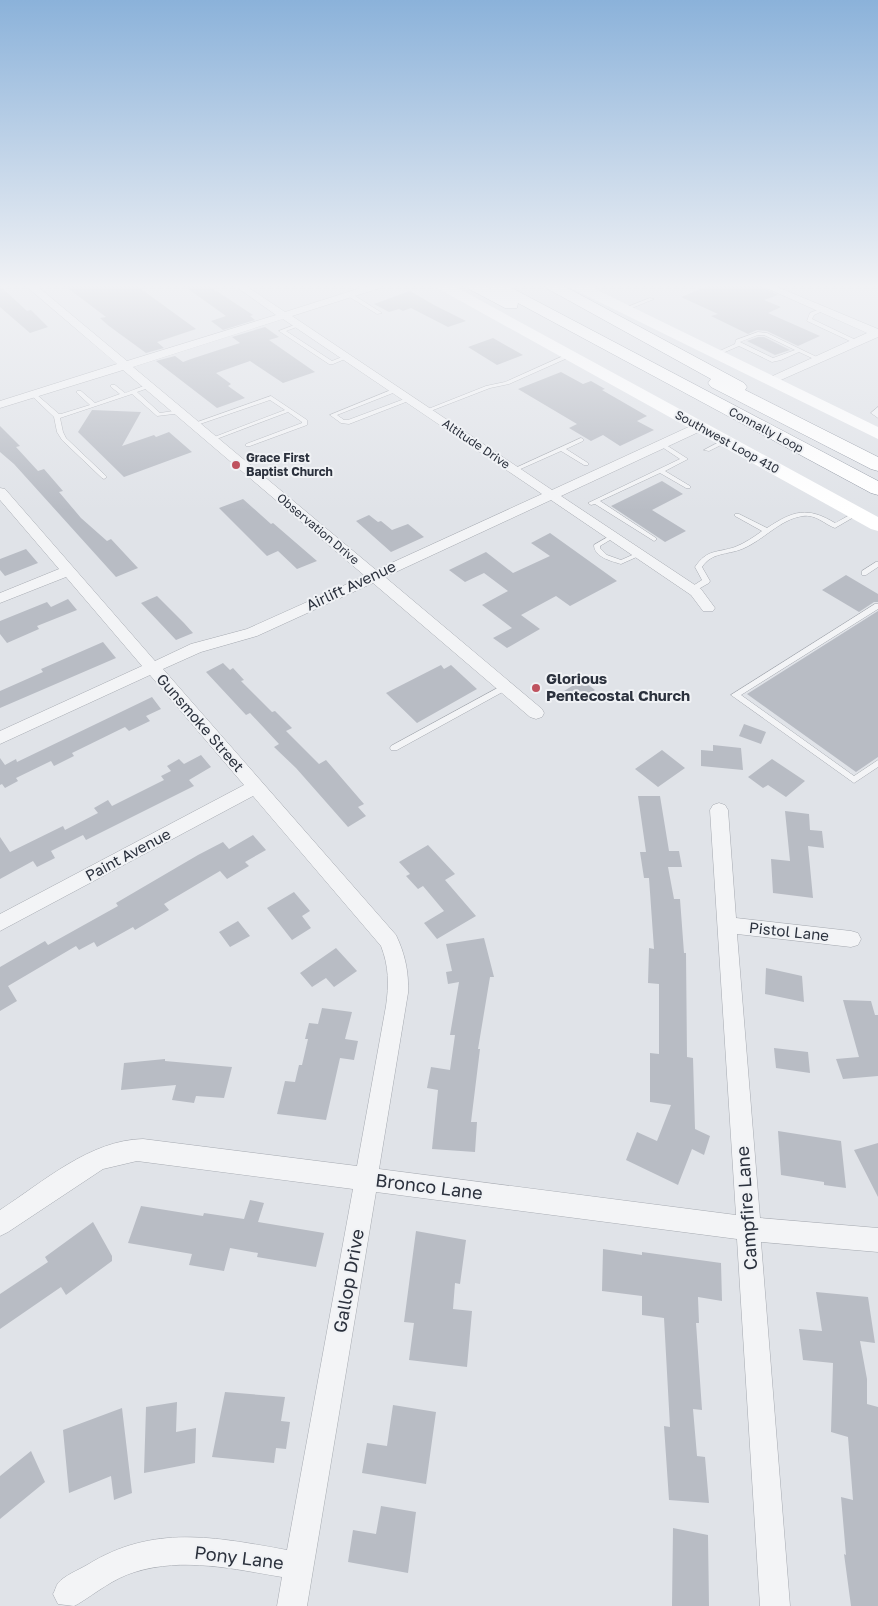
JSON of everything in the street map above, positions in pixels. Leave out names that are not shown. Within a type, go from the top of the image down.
[{"type":"highway","points":[[623,361],[692,396],[721,406]]},
{"type":"highway","name":"Connally Loop","points":[[637,361],[878,490]]},
{"type":"highway","name":"Connally Loop","points":[[673,361],[878,465]]},
{"type":"highway","points":[[693,361],[725,378],[783,417]]},
{"type":"main road","name":"Southwest Loop 410","points":[[581,361],[878,525]]},
{"type":"main road","points":[[730,361],[877,433]]},
{"type":"street","name":"Observation Drive","points":[[120,361],[536,713]]},
{"type":"street","points":[[0,405],[138,361]]},
{"type":"street","name":"Altitude Drive","points":[[353,361],[692,589],[704,600],[708,608]]},
{"type":"street","points":[[770,381],[814,361]]},
{"type":"street","name":"Airlift Avenue","points":[[0,738],[196,648],[252,633],[699,427]]},
{"type":"street","name":"Gunsmoke Street","points":[[0,492],[389,941],[396,956]]},
{"type":"street","points":[[0,598],[68,571]]},
{"type":"street","name":"Paint Avenue","points":[[0,923],[255,787]]},
{"type":"street","name":"Campfire Lane","points":[[719,810],[775,1606]]},
{"type":"street","name":"Pistol Lane","points":[[726,925],[851,939]]},
{"type":"street","name":"Gallop Drive","points":[[292,1606],[400,977],[396,956]]},
{"type":"street","name":"Bronco Lane","points":[[0,1224],[95,1161],[111,1154],[128,1150],[144,1150],[749,1229],[878,1240]]},
{"type":"street","name":"Pony Lane","points":[[68,1594],[112,1566],[138,1557],[163,1552],[187,1550],[212,1552],[299,1566]]},
{"type":"lane","points":[[426,411],[488,387],[507,383],[557,361]]},
{"type":"lane","points":[[113,386],[125,395]]},
{"type":"lane","points":[[58,416],[150,386]]},
{"type":"lane","points":[[396,390],[333,415],[344,422],[349,422],[409,399]]},
{"type":"lane","points":[[79,392],[94,405]]},
{"type":"lane","points":[[133,392],[159,415],[180,412]]},
{"type":"lane","points":[[34,394],[58,416],[60,432],[64,439],[104,477]]},
{"type":"lane","points":[[195,424],[272,398],[305,421],[305,424],[248,445]]},
{"type":"lane","points":[[878,409],[874,413],[878,416]]},
{"type":"lane","points":[[212,439],[290,410]]},
{"type":"lane","points":[[514,470],[581,440]]},
{"type":"lane","points":[[707,450],[725,441]]},
{"type":"lane","points":[[654,539],[593,502],[685,458],[662,444]]},
{"type":"lane","points":[[562,449],[586,464]]},
{"type":"lane","points":[[661,471],[688,487]]},
{"type":"lane","points":[[692,589],[706,581],[698,567],[702,560],[718,551],[738,548],[792,516],[815,514],[835,526],[857,513]]},
{"type":"lane","points":[[737,515],[766,531]]},
{"type":"lane","points":[[613,536],[597,545],[597,549],[604,556],[620,562],[639,554]]},
{"type":"lane","points":[[864,573],[878,564]]},
{"type":"lane","points":[[878,606],[735,695],[854,780],[878,763]]},
{"type":"lane","points":[[394,748],[505,687]]},
{"type":"building","points":[[156,361],[186,361],[299,361],[315,372],[283,383],[250,361],[216,373],[231,384],[228,386],[245,398],[217,408]]},
{"type":"building","points":[[490,361],[508,361],[497,365]]},
{"type":"building","points":[[561,372],[583,384],[591,381],[605,389],[602,390],[647,416],[637,421],[654,430],[620,446],[603,435],[591,441],[569,428],[577,424],[518,389]]},
{"type":"building","points":[[92,410],[141,412],[122,446],[169,432],[192,452],[124,477],[78,432]]},
{"type":"building","points":[[0,426],[20,446],[16,447],[38,471],[44,469],[63,491],[59,492],[81,518],[107,541],[111,539],[138,568],[116,577],[14,464],[0,452]]},
{"type":"building","points":[[662,481],[683,494],[652,510],[686,531],[665,542],[611,506]]},
{"type":"building","points":[[243,499],[317,561],[297,569],[278,551],[267,556],[219,508]]},
{"type":"building","points":[[369,515],[378,522],[381,521],[392,530],[408,524],[424,537],[391,552],[356,521]]},
{"type":"building","points":[[550,533],[617,581],[570,606],[556,596],[521,615],[540,629],[507,648],[493,638],[512,628],[482,605],[508,591],[484,573],[465,582],[449,570],[486,552],[513,573],[550,556],[531,543]]},
{"type":"building","points":[[26,549],[38,563],[5,576],[0,570],[0,559]]},
{"type":"building","points":[[846,575],[878,594],[878,602],[874,602],[859,612],[822,590]]},
{"type":"building","points":[[157,596],[193,633],[176,640],[141,603]]},
{"type":"building","points":[[68,599],[77,610],[37,626],[39,629],[7,643],[0,634],[0,621],[47,602],[51,607]]},
{"type":"building","points":[[878,611],[878,757],[856,772],[747,694]]},
{"type":"building","points":[[103,642],[116,658],[0,708],[0,691],[43,672],[41,669]]},
{"type":"building","points":[[223,663],[230,670],[233,668],[244,680],[241,681],[272,712],[275,711],[292,728],[286,731],[319,764],[326,760],[364,804],[358,807],[366,816],[348,827],[296,768],[274,747],[279,744],[250,713],[246,715],[206,672]]},
{"type":"building","points":[[441,665],[444,669],[451,665],[477,689],[417,723],[386,693]]},
{"type":"building","points":[[582,680],[595,690],[577,701],[564,691]]},
{"type":"building","points":[[152,697],[161,709],[146,716],[150,721],[129,731],[125,727],[72,753],[74,756],[54,766],[51,761],[16,778],[18,781],[5,788],[2,784],[0,785],[0,758],[5,765],[16,759],[17,762]]},
{"type":"building","points":[[744,724],[766,732],[761,744],[739,736]]},
{"type":"building","points":[[713,745],[741,748],[743,770],[701,766],[701,750],[713,751]]},
{"type":"building","points":[[662,750],[685,768],[658,787],[635,769]]},
{"type":"building","points":[[201,755],[211,767],[189,780],[194,786],[86,840],[83,835],[51,851],[55,858],[37,867],[33,861],[0,879],[0,837],[10,852],[63,826],[65,830],[98,813],[94,808],[108,800],[112,806],[164,780],[161,776],[171,771],[167,766],[179,759],[184,764]]},
{"type":"building","points":[[772,759],[805,781],[786,797],[768,785],[763,788],[748,777]]},
{"type":"building","points":[[638,796],[660,796],[669,851],[679,851],[682,867],[668,867],[674,899],[680,899],[684,953],[686,953],[687,1057],[693,1058],[695,1129],[710,1136],[704,1155],[692,1149],[678,1185],[626,1160],[637,1132],[657,1141],[671,1105],[650,1102],[650,1053],[659,1054],[659,984],[648,983],[649,948],[654,949],[649,878],[644,878],[640,852],[646,852]]},
{"type":"building","points":[[785,811],[809,814],[810,830],[822,831],[824,848],[808,846],[813,898],[773,893],[771,859],[790,861]]},
{"type":"building","points":[[253,835],[266,850],[245,862],[249,866],[227,879],[220,871],[164,904],[169,910],[135,930],[133,927],[97,947],[94,942],[79,950],[76,946],[8,986],[17,1001],[0,1011],[0,967],[45,941],[48,945],[118,906],[116,903],[198,855],[223,842],[229,849]]},
{"type":"building","points":[[428,845],[455,874],[445,880],[476,916],[437,939],[424,923],[444,911],[423,886],[418,889],[406,876],[410,874],[399,862]]},
{"type":"building","points":[[294,892],[310,911],[302,916],[311,928],[292,940],[267,908]]},
{"type":"building","points":[[238,921],[250,936],[230,947],[219,932]]},
{"type":"building","points":[[484,938],[494,977],[490,977],[478,1049],[480,1049],[471,1122],[477,1122],[475,1152],[432,1149],[438,1090],[427,1088],[431,1067],[450,1070],[455,1035],[450,1035],[459,982],[448,984],[446,972],[452,971],[446,944]]},
{"type":"building","points":[[336,948],[357,971],[334,987],[326,978],[312,987],[300,973]]},
{"type":"building","points":[[766,968],[802,976],[804,1002],[765,994]]},
{"type":"building","points":[[843,1000],[871,1001],[875,1015],[878,1015],[878,1076],[843,1079],[836,1059],[859,1057]]},
{"type":"building","points":[[322,1008],[352,1012],[345,1039],[358,1041],[354,1060],[340,1058],[326,1120],[277,1114],[285,1081],[295,1082],[299,1065],[302,1065],[308,1039],[305,1039],[309,1023],[318,1024]]},
{"type":"building","points":[[774,1048],[808,1052],[810,1073],[776,1068]]},
{"type":"building","points":[[165,1059],[165,1061],[232,1067],[224,1098],[196,1096],[194,1103],[172,1100],[176,1085],[121,1090],[124,1063]]},
{"type":"building","points":[[778,1131],[841,1141],[846,1188],[824,1185],[824,1182],[781,1175]]},
{"type":"building","points":[[878,1143],[878,1197],[854,1150]]},
{"type":"building","points":[[250,1200],[264,1203],[258,1222],[324,1233],[316,1267],[257,1257],[258,1253],[230,1248],[224,1271],[189,1265],[192,1254],[128,1243],[141,1206],[203,1216],[204,1213],[244,1219]]},
{"type":"building","points":[[93,1222],[112,1256],[112,1261],[66,1295],[61,1287],[0,1329],[0,1294],[48,1262],[45,1257]]},
{"type":"building","points":[[416,1231],[466,1240],[460,1284],[455,1283],[453,1309],[472,1311],[467,1367],[409,1360],[414,1323],[404,1322]]},
{"type":"building","points":[[603,1249],[642,1255],[642,1252],[721,1263],[722,1301],[698,1297],[699,1323],[696,1323],[702,1410],[693,1409],[697,1456],[705,1457],[709,1503],[669,1500],[664,1426],[670,1427],[664,1318],[642,1315],[642,1296],[602,1291]]},
{"type":"building","points":[[816,1292],[868,1297],[875,1343],[860,1341],[867,1379],[867,1404],[878,1407],[878,1606],[851,1606],[844,1554],[846,1555],[841,1497],[853,1500],[848,1437],[831,1432],[833,1363],[803,1360],[799,1329],[822,1331]]},
{"type":"building","points":[[225,1392],[285,1397],[281,1421],[290,1422],[286,1449],[276,1448],[274,1463],[212,1457]]},
{"type":"building","points":[[177,1402],[176,1432],[196,1428],[195,1463],[144,1473],[146,1407]]},
{"type":"building","points":[[393,1405],[436,1412],[426,1484],[362,1473],[367,1443],[387,1446]]},
{"type":"building","points":[[122,1408],[132,1493],[114,1500],[111,1476],[69,1493],[63,1430]]},
{"type":"building","points":[[31,1451],[45,1482],[0,1519],[0,1476]]},
{"type":"building","points":[[381,1506],[416,1512],[408,1573],[348,1562],[353,1530],[376,1534]]},
{"type":"building","points":[[673,1528],[708,1535],[709,1606],[672,1606]]},
{"type":"place","name":"Grace First Baptist Church","points":[[236,465]]},
{"type":"place","name":"Glorious Pentecostal Church","points":[[536,688]]}]
